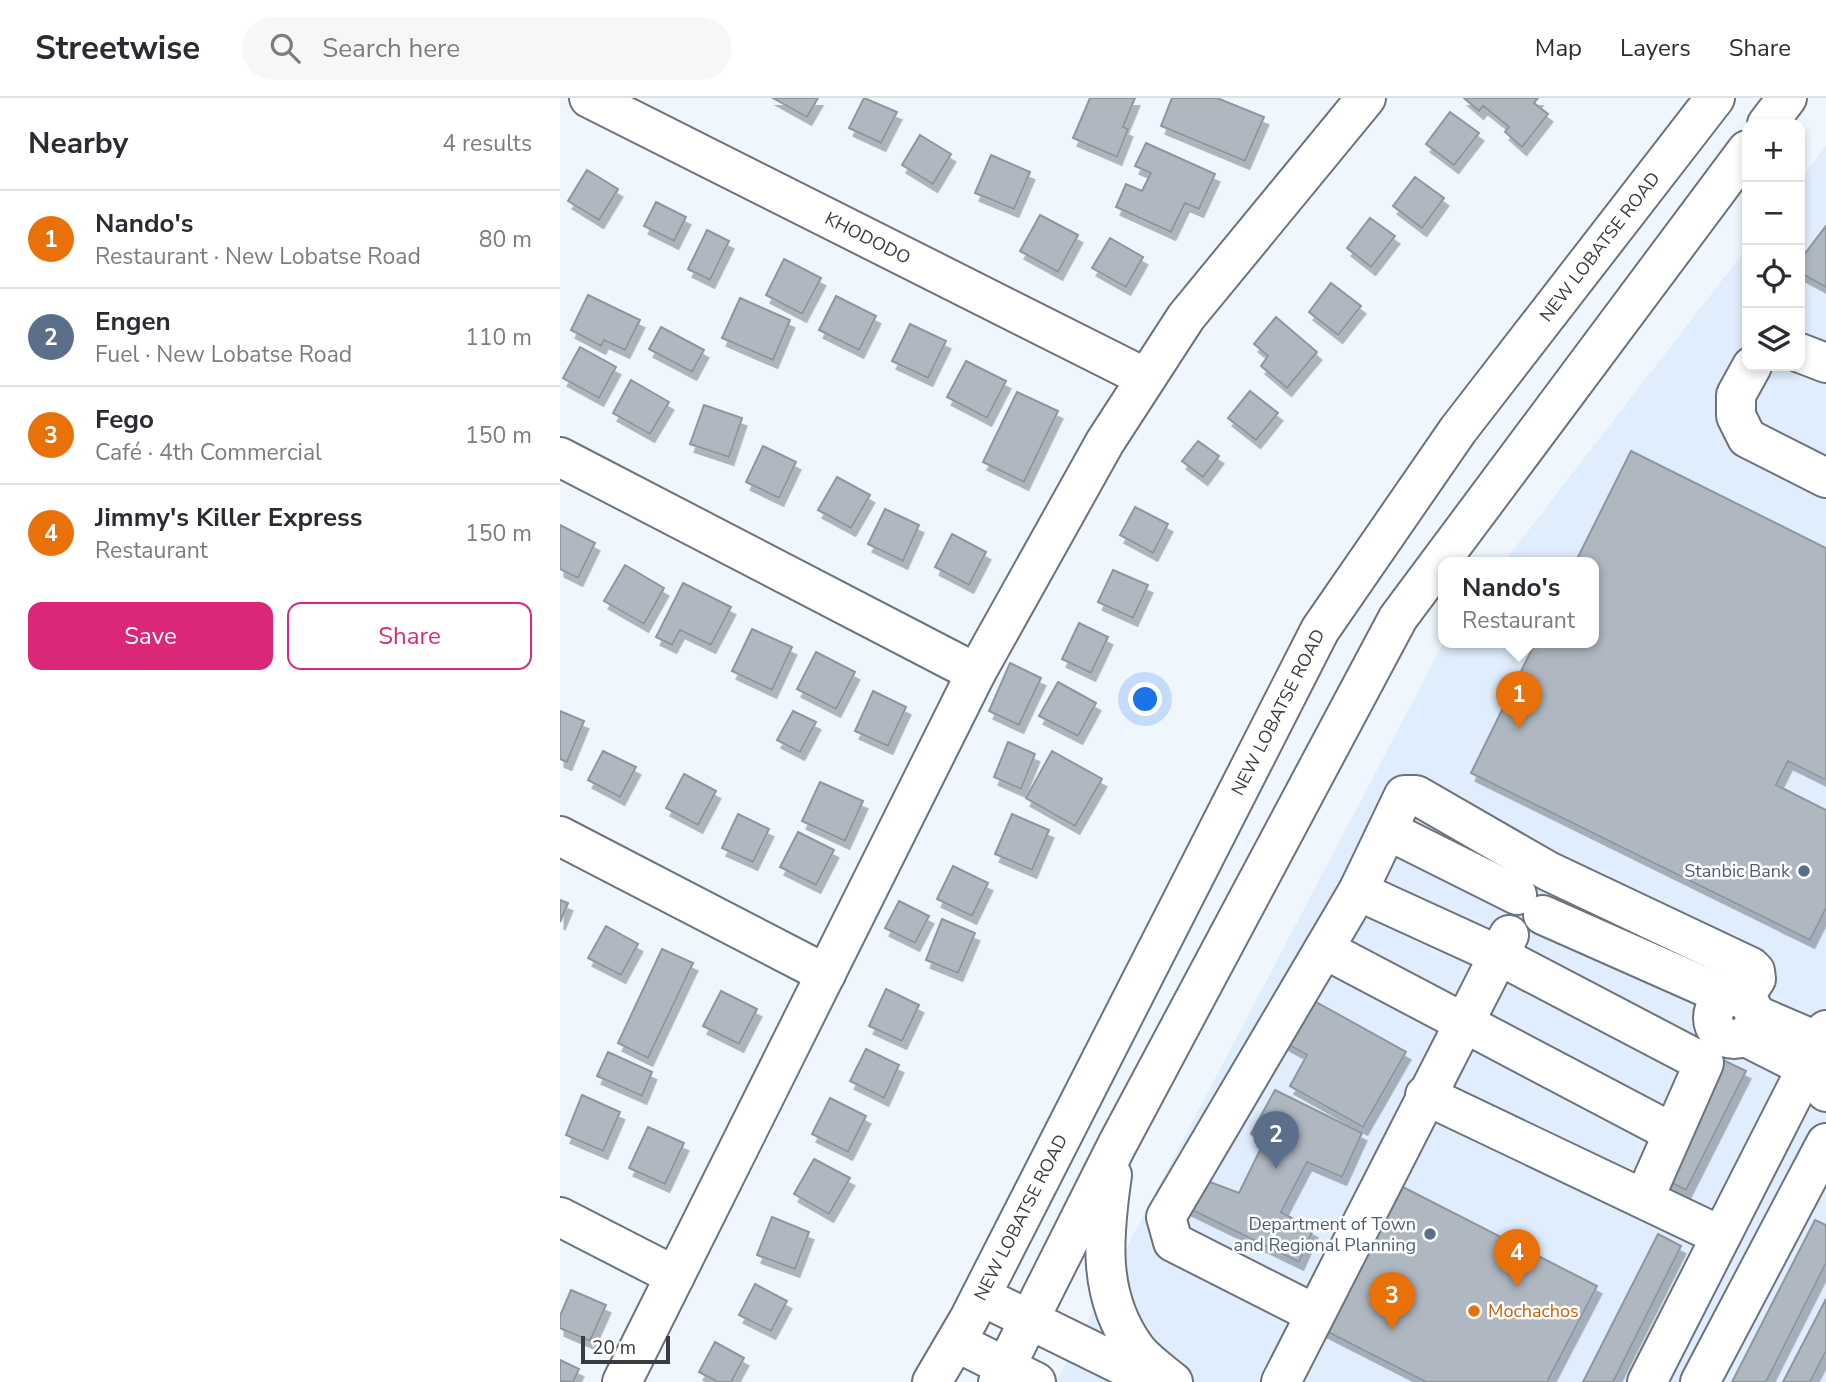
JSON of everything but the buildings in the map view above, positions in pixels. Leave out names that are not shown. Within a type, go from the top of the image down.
[{"type":"street","name":"KHODODO","points":[[589,98],[1146,378]]},
{"type":"street","name":"NEW LOBATSE ROAD","points":[[932,1382],[981,1296],[1320,630],[1458,430],[1715,98]]},
{"type":"street","points":[[1771,119],[1787,98]]},
{"type":"street","points":[[622,1382],[976,673],[1105,442],[1186,317],[1360,100]]},
{"type":"street","points":[[1443,557],[1742,157]]},
{"type":"street","points":[[1805,355],[1826,363]]},
{"type":"street","points":[[1749,371],[1736,395],[1736,416],[1747,438],[1826,478]]},
{"type":"street","points":[[560,457],[976,673]]},
{"type":"street","points":[[956,1342],[1013,1377],[1029,1318],[1117,1145],[1398,618],[1438,564]]},
{"type":"street","points":[[1315,1314],[1173,1242],[1166,1217],[1358,891],[1404,795],[1416,794],[1523,914],[1730,1022]]},
{"type":"street","points":[[560,836],[826,974]]},
{"type":"street","points":[[1383,843],[1730,1022],[1821,1055],[1721,1236],[1647,1382]]},
{"type":"street","points":[[1358,891],[1523,914],[1751,967],[1755,971],[1756,979],[1730,1022],[1673,1133],[1643,1199]]},
{"type":"street","points":[[1280,1382],[1425,1095],[1523,914]]},
{"type":"street","points":[[1324,949],[1673,1133]]},
{"type":"street","points":[[1425,1095],[1721,1236]]},
{"type":"street","points":[[1700,1382],[1826,1143]]},
{"type":"street","points":[[1117,1145],[1104,1256],[1108,1289],[1115,1316],[1137,1351],[1173,1382]]},
{"type":"street","points":[[560,1217],[675,1276]]},
{"type":"street","points":[[981,1296],[1156,1382]]},
{"type":"shaded area","points":[[1826,146],[1826,1382],[1056,1382],[1441,648],[1599,648],[1599,557],[1508,557],[1742,254],[1742,371],[1805,371],[1805,173]]},
{"type":"place","name":"Nando's","points":[[1519,729]]},
{"type":"place","name":"Stanbic Bank","points":[[1804,871]]},
{"type":"place","name":"Engen","points":[[1276,1169]]},
{"type":"place","name":"Department of Town and Regional Planning","points":[[1430,1234]]},
{"type":"place","name":"Jimmy's Killer Express","points":[[1517,1287]]},
{"type":"place","name":"Mochachos","points":[[1474,1311]]},
{"type":"place","name":"Fego","points":[[1392,1330]]}]
